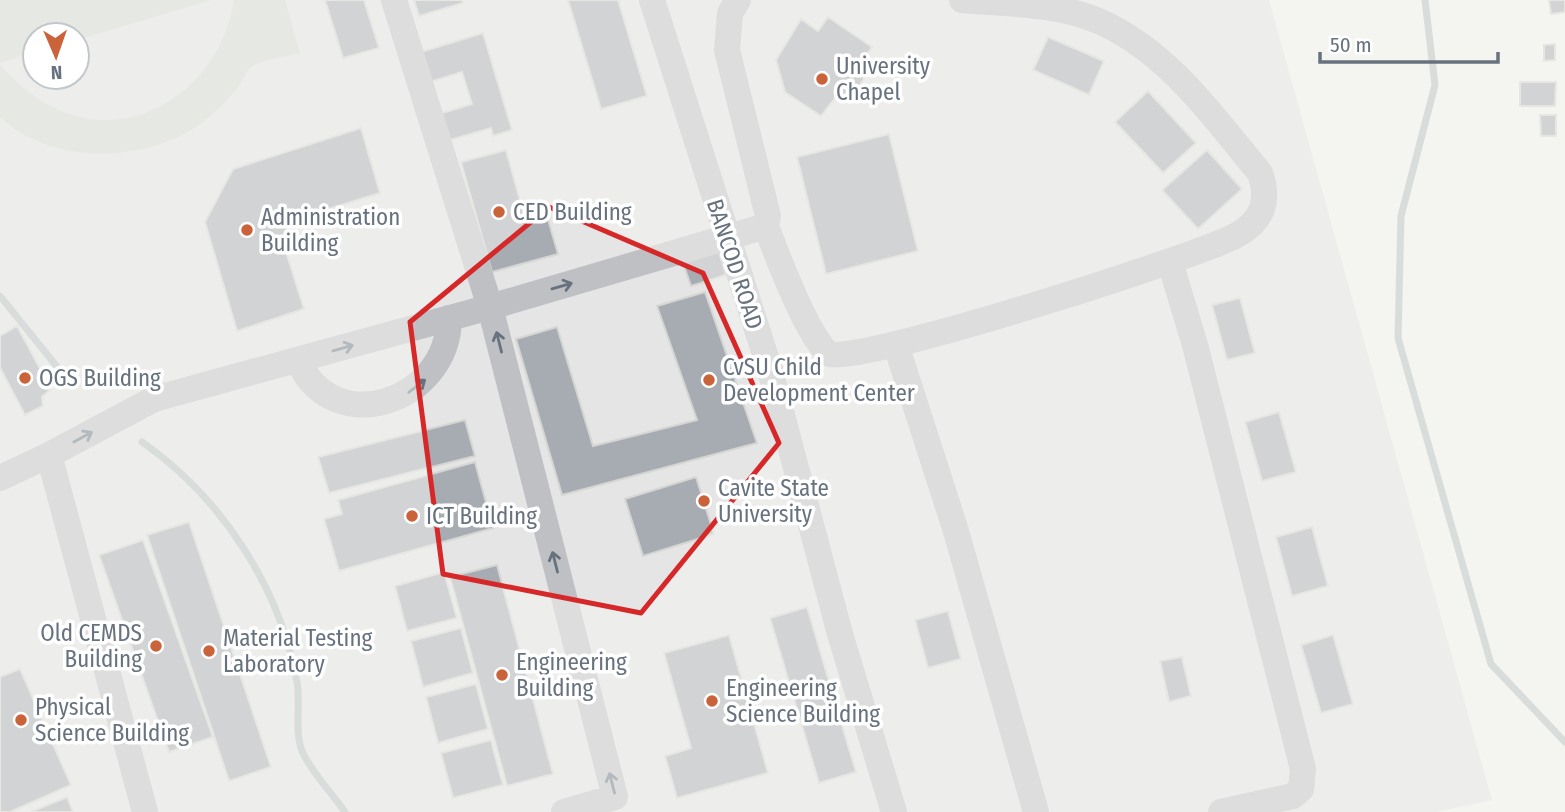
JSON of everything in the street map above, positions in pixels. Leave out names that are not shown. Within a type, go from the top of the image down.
[{"type":"street","points":[[394,0],[490,307],[615,797],[564,812]]},
{"type":"street","name":"BANCOD ROAD","points":[[652,0],[769,370],[840,634],[894,812]]},
{"type":"street","points":[[738,0],[730,13],[727,50],[768,216],[766,226],[790,288],[822,346],[830,354],[843,356],[896,345],[1170,262],[1239,234],[1261,211],[1266,192],[1260,173],[1172,68],[1104,23],[1033,6],[961,0]]},
{"type":"street","points":[[0,478],[50,456],[154,399],[490,307],[766,226]]},
{"type":"street","points":[[1170,262],[1195,345],[1303,769],[1301,789],[1293,796],[1221,812]]},
{"type":"street","points":[[298,360],[305,375],[331,396],[362,404],[394,399],[408,393],[431,373],[446,347],[449,318]]},
{"type":"street","points":[[896,345],[955,528],[1036,812]]},
{"type":"street","points":[[50,456],[145,812]]},
{"type":"highlighted area","points":[[549,207],[703,273],[779,443],[641,613],[443,574],[410,322]]},
{"type":"shaded area","name":"Cavite State University","points":[[0,0],[1269,0],[1492,800],[1436,812],[0,812]]},
{"type":"shaded area","points":[[0,0],[211,0],[91,36],[91,21],[21,21],[21,56],[0,63]]},
{"type":"shaded area","points":[[234,0],[285,0],[300,53],[266,61],[249,69],[238,87],[215,112],[178,137],[126,152],[99,154],[71,151],[45,144],[21,133],[0,117],[0,65],[21,85],[21,91],[28,91],[55,108],[86,118],[116,120],[145,113],[171,100],[194,81],[213,58],[226,30]]},
{"type":"building","points":[[325,0],[364,0],[379,48],[343,58]]},
{"type":"building","points":[[414,0],[462,0],[463,3],[419,16]]},
{"type":"building","points":[[568,0],[618,0],[647,96],[601,109]]},
{"type":"building","points":[[1549,0],[1565,0],[1565,12],[1551,14]]},
{"type":"building","name":"University Chapel","points":[[828,17],[872,47],[863,60],[872,66],[851,99],[839,93],[821,116],[785,92],[776,60],[801,19],[818,31]]},
{"type":"building","points":[[483,33],[512,130],[493,136],[491,128],[450,140],[442,113],[472,104],[462,72],[430,82],[421,52]]},
{"type":"building","points":[[1048,37],[1104,61],[1089,95],[1033,70]]},
{"type":"building","points":[[1555,44],[1555,60],[1544,61],[1544,45]]},
{"type":"building","points":[[1520,82],[1556,82],[1555,106],[1520,106]]},
{"type":"building","points":[[1148,91],[1196,143],[1163,173],[1115,122]]},
{"type":"building","points":[[1540,115],[1556,115],[1556,136],[1541,136]]},
{"type":"building","name":"Administration Building","points":[[361,128],[380,193],[290,221],[282,239],[304,309],[237,331],[205,222],[233,169]]},
{"type":"building","points":[[889,134],[918,251],[826,274],[797,157]]},
{"type":"building","name":"CED Building","points":[[506,150],[524,215],[545,209],[558,254],[492,272],[461,162]]},
{"type":"building","points":[[1207,150],[1242,189],[1198,229],[1162,190]]},
{"type":"building","points":[[717,245],[726,275],[691,286],[681,257]]},
{"type":"building","name":"CvSU Child Development Center","points":[[705,292],[757,443],[562,495],[516,339],[557,327],[593,446],[697,420],[657,306]]},
{"type":"building","points":[[1240,298],[1255,353],[1227,360],[1212,305]]},
{"type":"building","name":"OGS Building","points":[[17,326],[51,389],[42,397],[43,406],[25,415],[0,368],[0,336]]},
{"type":"building","points":[[1279,412],[1296,472],[1262,481],[1245,422]]},
{"type":"building","points":[[465,420],[475,456],[329,493],[318,457]]},
{"type":"building","name":"ICT Building","points":[[475,462],[493,528],[339,571],[324,519],[342,514],[338,500]]},
{"type":"building","points":[[696,477],[714,534],[643,556],[625,499]]},
{"type":"building","name":"Material Testing Laboratory","points":[[189,522],[271,767],[229,781],[147,535]]},
{"type":"building","points":[[1312,527],[1328,586],[1292,596],[1276,537]]},
{"type":"building","name":"Old CEMDS Building","points":[[143,540],[213,737],[169,752],[99,555]]},
{"type":"building","name":"Engineering Building","points":[[497,565],[553,774],[507,786],[450,577]]},
{"type":"building","points":[[444,572],[457,618],[407,631],[395,586]]},
{"type":"building","points":[[807,607],[856,772],[819,783],[770,618]]},
{"type":"building","points":[[948,611],[961,659],[928,668],[915,620]]},
{"type":"building","points":[[461,628],[473,673],[423,687],[411,641]]},
{"type":"building","name":"Engineering Science Building","points":[[729,635],[768,773],[677,798],[665,756],[691,748],[664,653]]},
{"type":"building","points":[[1333,635],[1353,704],[1321,713],[1301,645]]},
{"type":"building","points":[[1182,657],[1191,696],[1169,702],[1160,661]]},
{"type":"building","name":"Physical Science Building","points":[[20,669],[71,785],[10,812],[0,812],[0,677]]},
{"type":"building","points":[[476,684],[488,729],[438,743],[426,697]]},
{"type":"building","points":[[491,740],[503,785],[453,798],[441,753]]},
{"type":"building","points":[[67,797],[73,812],[31,812]]},
{"type":"waterway","points":[[1425,0],[1435,85],[1401,216],[1398,338],[1491,664],[1565,742]]},
{"type":"waterway","points":[[0,296],[58,368]]},
{"type":"waterway","points":[[142,442],[171,464],[197,489],[243,547],[261,579],[277,612],[289,647],[297,682],[298,735],[302,751],[316,775],[345,812]]},
{"type":"place","name":"University Chapel","points":[[822,79]]},
{"type":"place","name":"CED Building","points":[[499,212]]},
{"type":"place","name":"Administration Building","points":[[247,230]]},
{"type":"place","name":"OGS Building","points":[[25,378]]},
{"type":"place","name":"CvSU Child Development Center","points":[[709,380]]},
{"type":"place","name":"Cavite State University","points":[[704,501]]},
{"type":"place","name":"ICT Building","points":[[412,516]]},
{"type":"place","name":"Old CEMDS Building","points":[[156,646]]},
{"type":"place","name":"Material Testing Laboratory","points":[[209,651]]},
{"type":"place","name":"Engineering Building","points":[[502,675]]},
{"type":"place","name":"Engineering Science Building","points":[[712,701]]},
{"type":"place","name":"Physical Science Building","points":[[21,720]]}]
